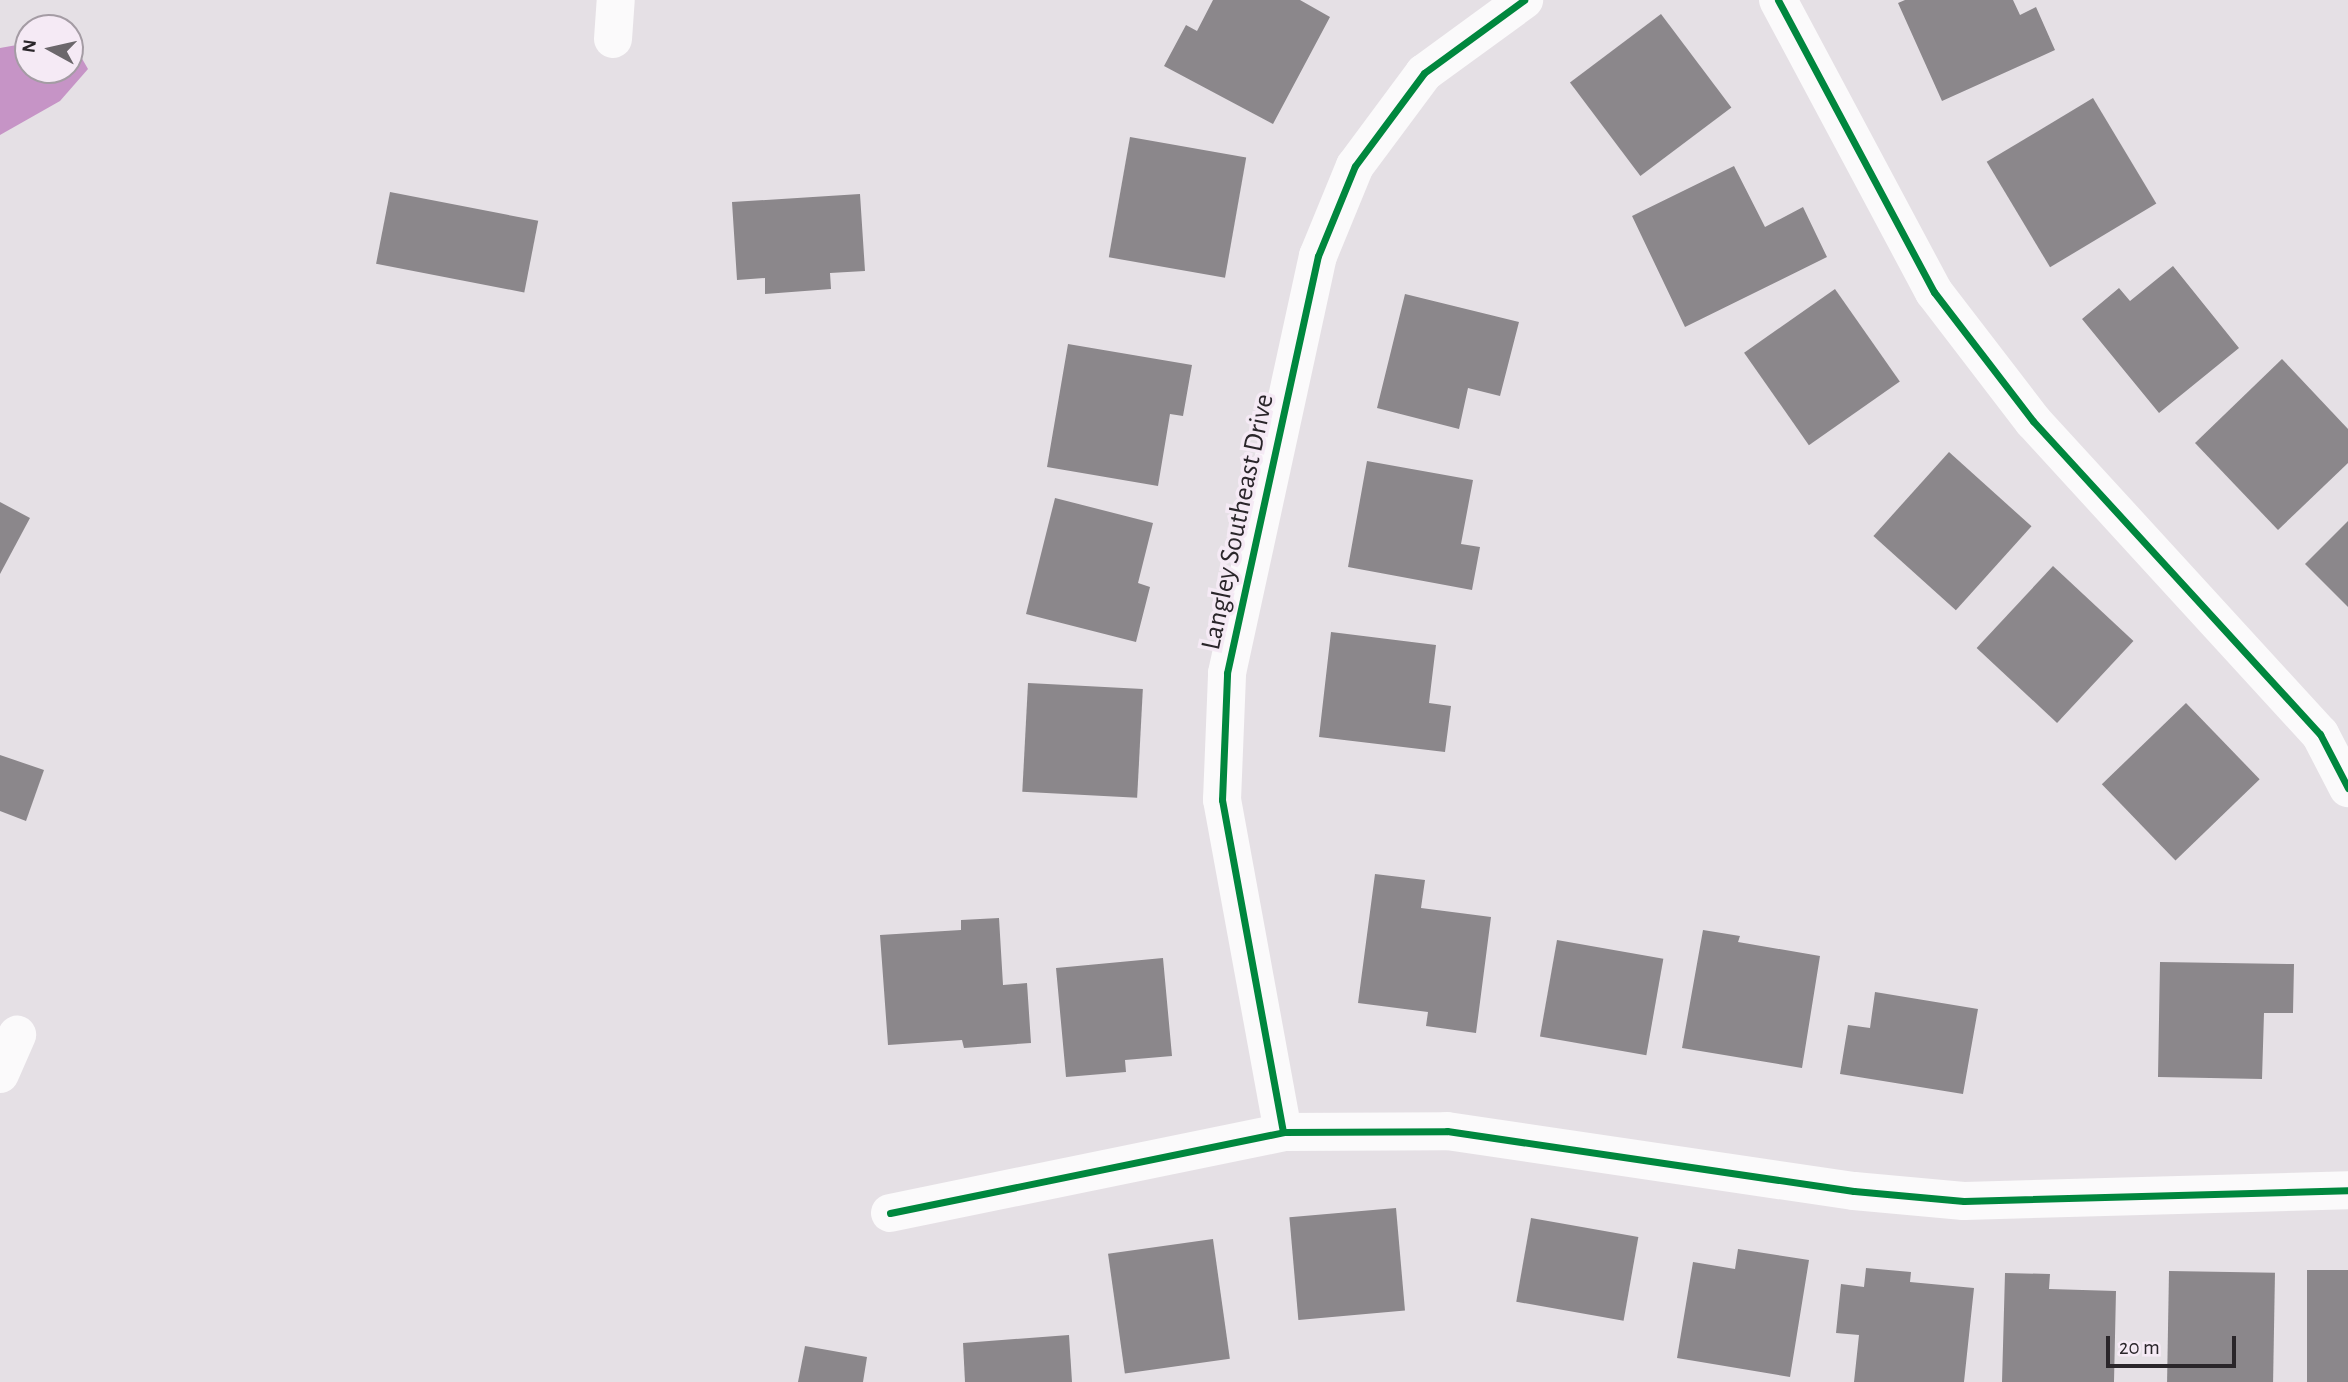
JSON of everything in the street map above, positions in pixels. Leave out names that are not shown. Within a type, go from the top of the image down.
[{"type":"street","points":[[613,39],[616,0]]},
{"type":"street","name":"Langley Southeast Drive","points":[[1283,1132],[1222,800],[1230,659],[1318,256],[1355,166],[1424,74],[1524,0]]},
{"type":"street","points":[[1779,0],[1934,292],[2033,421],[2320,734],[2348,788]]},
{"type":"street","points":[[0,1074],[17,1035]]},
{"type":"street","points":[[890,1213],[1283,1132],[1447,1131],[1854,1191],[1964,1201],[2348,1190]]},
{"type":"shaded area","points":[[14,46],[14,84],[75,84],[60,101],[0,135],[0,48]]},
{"type":"building","points":[[1213,0],[1300,0],[1330,17],[1273,124],[1164,66],[1186,25],[1197,31]]},
{"type":"building","points":[[1905,0],[2013,0],[2020,15],[2036,7],[2055,50],[1942,101],[1898,3]]},
{"type":"building","points":[[1661,14],[1731,107],[1640,176],[1570,83]]},
{"type":"building","points":[[2093,98],[2156,203],[2050,267],[1987,162]]},
{"type":"building","points":[[1130,137],[1246,157],[1225,278],[1109,257]]},
{"type":"building","points":[[1734,166],[1765,227],[1803,207],[1827,257],[1685,327],[1632,216]]},
{"type":"building","points":[[390,192],[538,221],[524,292],[376,264]]},
{"type":"building","points":[[860,194],[865,271],[830,273],[831,289],[765,294],[765,278],[737,280],[732,202]]},
{"type":"building","points":[[2173,266],[2239,348],[2159,413],[2082,319],[2119,288],[2130,301]]},
{"type":"building","points":[[1835,289],[1900,382],[1809,445],[1744,353]]},
{"type":"building","points":[[1405,294],[1519,322],[1500,396],[1468,388],[1459,429],[1377,408]]},
{"type":"building","points":[[1068,344],[1192,365],[1183,416],[1170,414],[1158,486],[1047,467]]},
{"type":"building","points":[[2282,359],[2348,429],[2348,463],[2278,530],[2195,443]]},
{"type":"building","points":[[1949,452],[2031,526],[1956,610],[1873,536]]},
{"type":"building","points":[[1367,461],[1473,480],[1461,544],[1480,547],[1472,590],[1348,567]]},
{"type":"building","points":[[1055,498],[1153,523],[1138,583],[1150,587],[1136,642],[1026,614]]},
{"type":"building","points":[[0,502],[30,518],[0,574]]},
{"type":"building","points":[[2348,521],[2348,607],[2305,564]]},
{"type":"building","points":[[2053,566],[2133,641],[2057,723],[1977,648]]},
{"type":"building","points":[[1331,632],[1436,645],[1429,703],[1451,706],[1445,752],[1319,737]]},
{"type":"building","points":[[1028,683],[1143,689],[1137,798],[1022,792]]},
{"type":"building","points":[[2186,703],[2260,779],[2175,861],[2102,784]]},
{"type":"building","points":[[0,755],[44,770],[26,821],[0,811]]},
{"type":"building","points":[[1375,874],[1425,880],[1421,908],[1491,917],[1476,1033],[1426,1026],[1428,1012],[1358,1003]]},
{"type":"building","points":[[999,918],[1003,985],[1027,983],[1031,1043],[964,1048],[962,1040],[888,1045],[880,935],[961,930],[961,920]]},
{"type":"building","points":[[1703,930],[1740,936],[1738,942],[1820,956],[1802,1068],[1682,1048]]},
{"type":"building","points":[[1557,940],[1663,959],[1646,1055],[1540,1037]]},
{"type":"building","points":[[1163,958],[1172,1056],[1125,1060],[1126,1072],[1066,1077],[1056,968]]},
{"type":"building","points":[[2160,962],[2294,964],[2293,1013],[2264,1013],[2262,1079],[2158,1077]]},
{"type":"building","points":[[1875,992],[1978,1009],[1963,1094],[1840,1074],[1848,1025],[1870,1028]]},
{"type":"building","points":[[1396,1208],[1405,1311],[1298,1320],[1289,1217]]},
{"type":"building","points":[[1531,1218],[1638,1237],[1624,1321],[1516,1302]]},
{"type":"building","points":[[1213,1239],[1230,1359],[1125,1374],[1108,1254]]},
{"type":"building","points":[[1738,1249],[1809,1260],[1790,1377],[1677,1358],[1693,1262],[1735,1269]]},
{"type":"building","points":[[1866,1268],[1911,1272],[1910,1282],[1974,1288],[1964,1382],[1854,1382],[1859,1335],[1836,1333],[1841,1284],[1864,1287]]},
{"type":"building","points":[[2307,1270],[2348,1270],[2348,1382],[2307,1382]]},
{"type":"building","points":[[2169,1271],[2275,1273],[2273,1382],[2167,1382]]},
{"type":"building","points":[[2005,1273],[2050,1274],[2049,1289],[2116,1291],[2114,1382],[2002,1382]]},
{"type":"building","points":[[1069,1335],[1072,1382],[965,1382],[963,1343]]},
{"type":"building","points":[[805,1346],[867,1357],[863,1382],[798,1382]]},
{"type":"cycle path","points":[[1283,1132],[1222,800],[1227,673],[1318,256],[1355,166],[1424,73],[1524,0]]},
{"type":"cycle path","points":[[1778,0],[1934,292],[2033,421],[2320,734],[2348,788]]},
{"type":"cycle path","points":[[890,1213],[1283,1132],[1447,1131],[1854,1191],[1964,1201],[2348,1190]]}]
